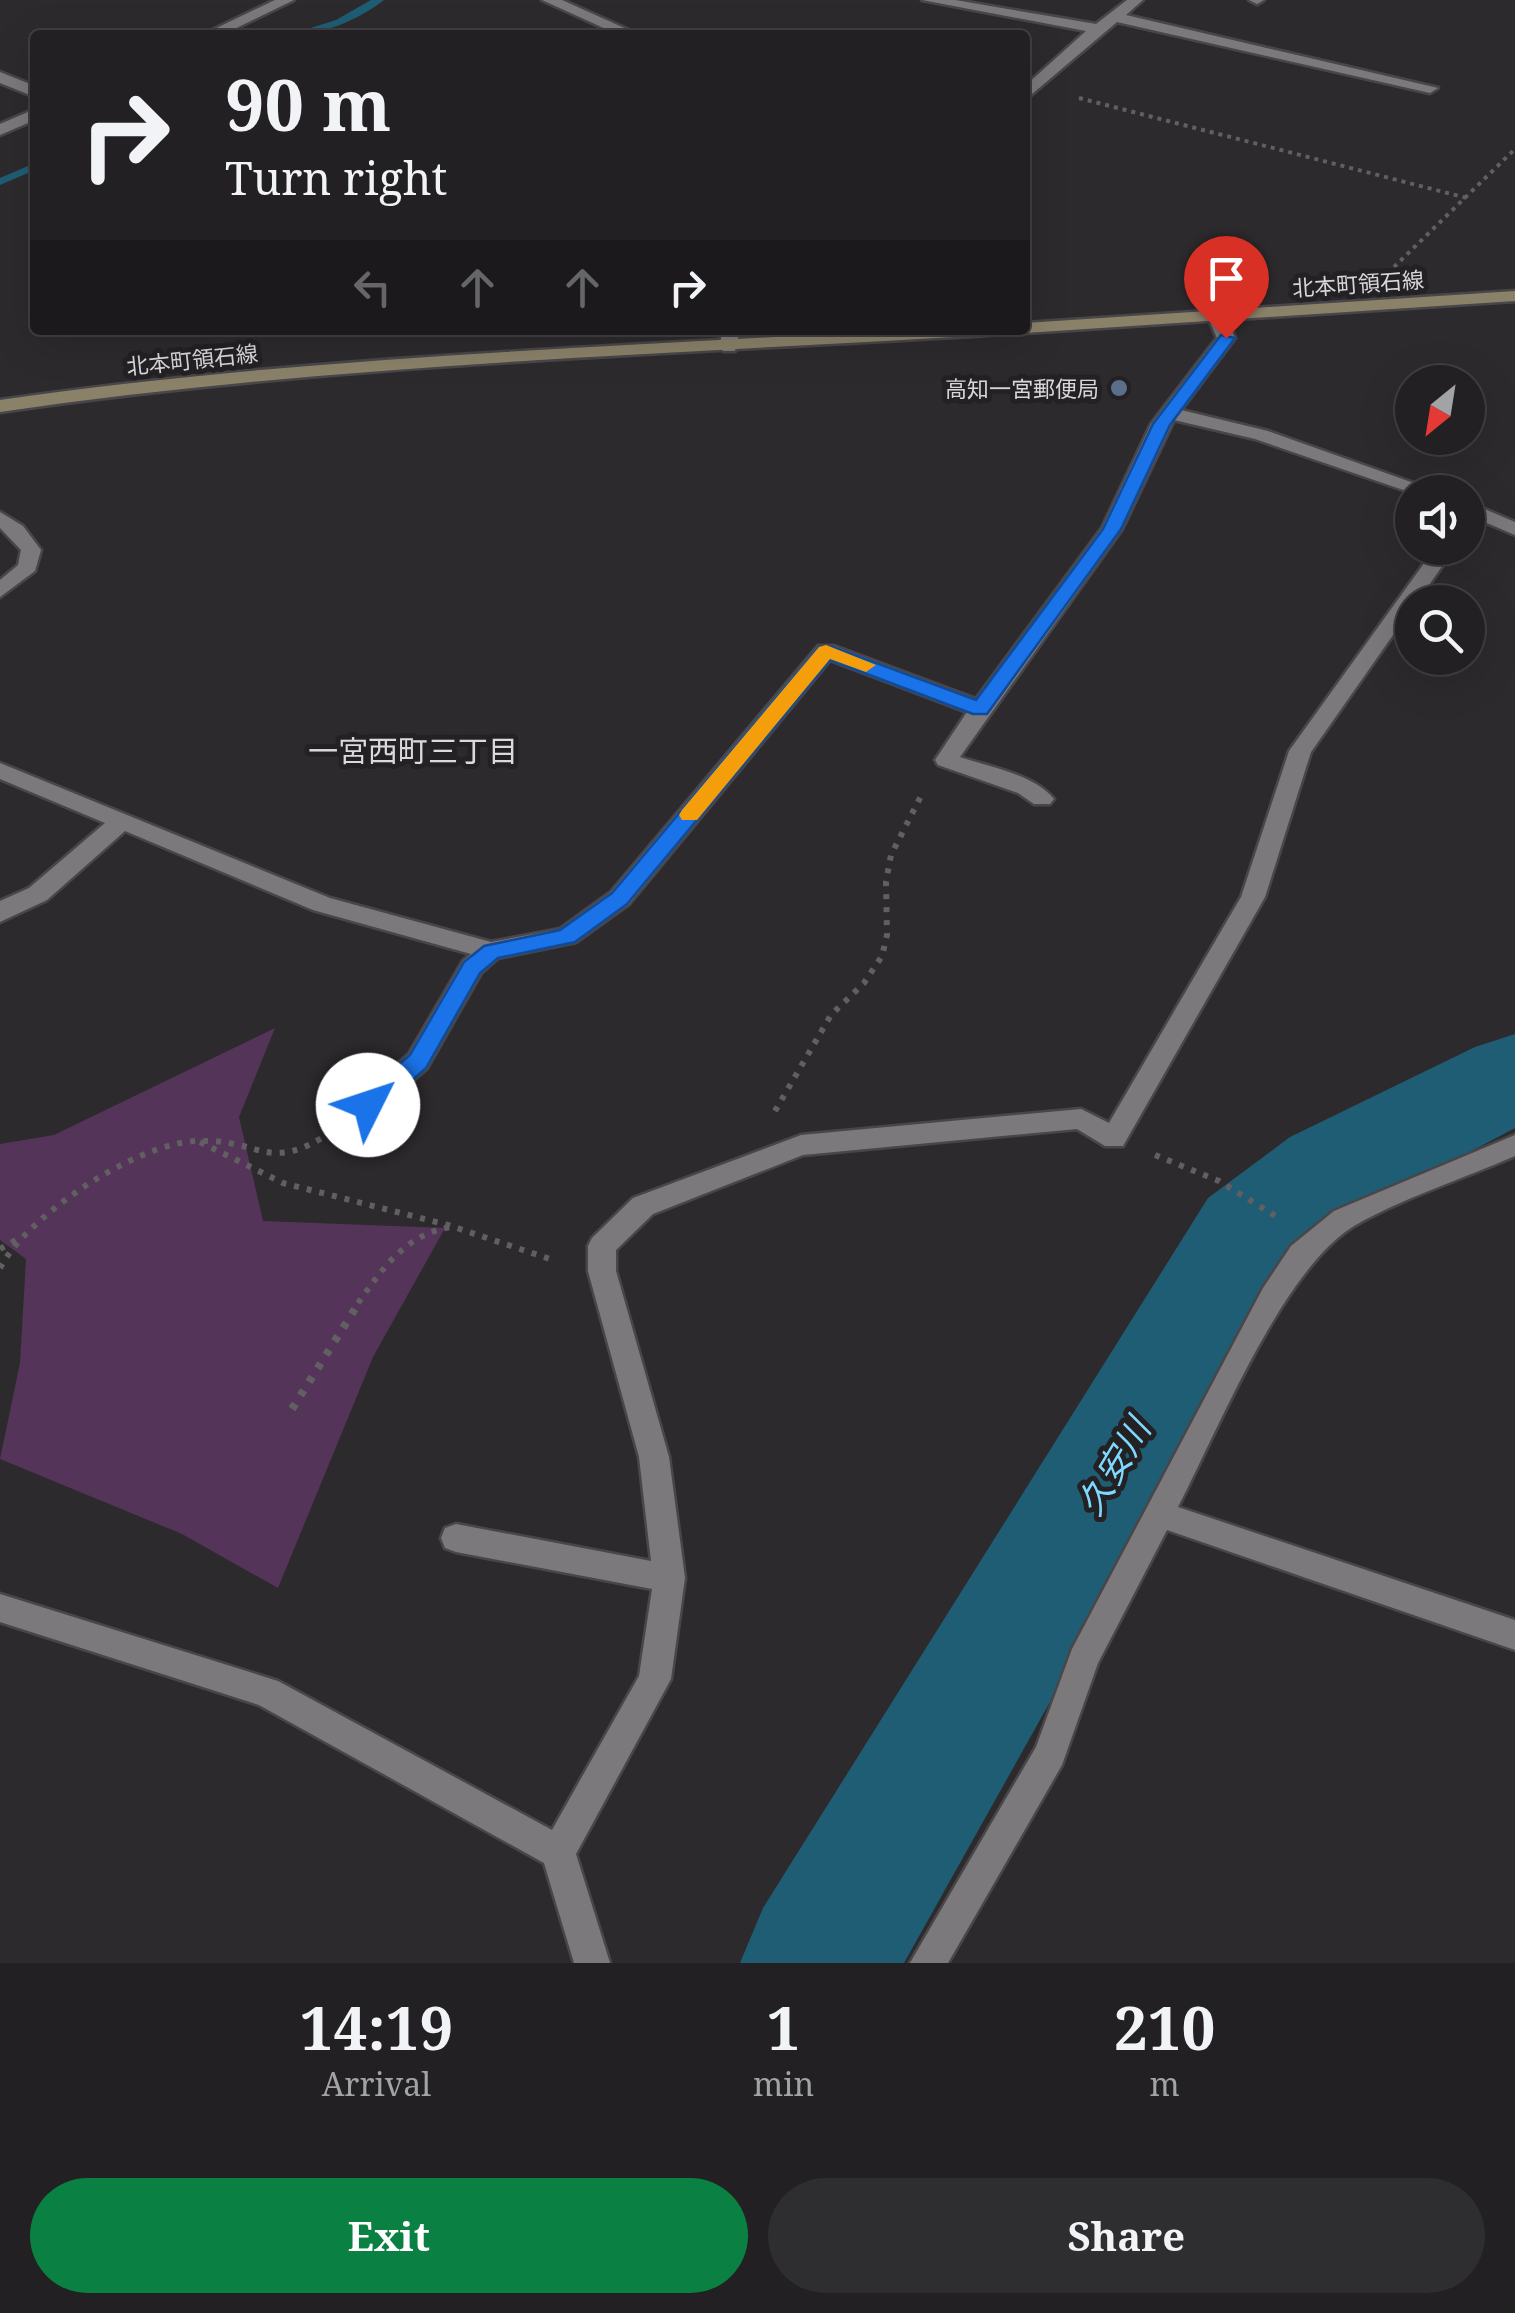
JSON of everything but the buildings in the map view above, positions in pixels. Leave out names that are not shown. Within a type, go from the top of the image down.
[{"type":"main road","name":"北本町領石線","points":[[1030,328],[1515,296]]},
{"type":"main road","name":"北本町領石線","points":[[0,406],[138,386],[287,372],[730,338],[827,335]]},
{"type":"street","points":[[221,30],[287,0]]},
{"type":"street","points":[[549,0],[620,30]]},
{"type":"street","points":[[929,0],[1098,29]]},
{"type":"street","points":[[1030,89],[1136,0]]},
{"type":"street","points":[[1115,17],[1430,88]]},
{"type":"street","points":[[0,77],[30,90]]},
{"type":"street","points":[[0,130],[30,116]]},
{"type":"street","points":[[1042,799],[1026,788],[946,760],[1112,529],[1170,413],[1226,338],[1216,315]]},
{"type":"street","points":[[1170,413],[1261,435],[1395,480]]},
{"type":"street","points":[[0,518],[16,530],[31,550],[28,567],[0,592]]},
{"type":"street","points":[[1485,519],[1515,529]]},
{"type":"street","points":[[558,1852],[655,1680],[669,1578],[654,1457],[602,1271],[602,1246],[643,1206],[801,1145],[1081,1118],[1114,1138],[1253,898],[1300,751],[1433,565]]},
{"type":"street","points":[[368,1105],[418,1062],[472,967],[492,952],[567,936],[620,898],[826,651],[980,709]]},
{"type":"street","points":[[0,770],[322,904],[492,952]]},
{"type":"street","points":[[0,914],[3,909],[38,894],[120,822]]},
{"type":"street","points":[[928,1963],[1050,1754],[1083,1658],[1273,1296],[1302,1254],[1344,1219],[1515,1145]]},
{"type":"street","points":[[1157,1513],[1515,1635]]},
{"type":"street","points":[[456,1538],[669,1578]]},
{"type":"street","points":[[0,1608],[266,1692],[558,1852],[592,1963]]},
{"type":"path","points":[[1030,90],[1467,198]]},
{"type":"path","points":[[1373,305],[1376,285],[1515,149]]},
{"type":"path","points":[[779,1153],[768,1122],[831,1015],[864,983],[882,956],[887,934],[886,882],[891,855],[902,828],[946,760]]},
{"type":"path","points":[[0,1249],[144,1153],[198,1140],[215,1140],[271,1156],[292,1155],[308,1149],[368,1105]]},
{"type":"path","points":[[1114,1138],[1219,1181],[1317,1241]]},
{"type":"path","points":[[198,1140],[284,1186],[452,1227],[530,1255],[567,1263],[602,1258]]},
{"type":"path","points":[[292,1408],[398,1252],[422,1233],[452,1227]]},
{"type":"path","points":[[0,1268],[17,1239]]},
{"type":"shaded area","points":[[275,1028],[239,1117],[263,1221],[445,1228],[373,1357],[278,1588],[182,1534],[0,1459],[20,1363],[26,1259],[0,1240],[0,1144],[54,1135]]},
{"type":"waterway","points":[[311,30],[340,22],[379,0]]},
{"type":"waterway","points":[[0,182],[30,168]]},
{"type":"waterway","name":"久安川","points":[[818,1963],[1251,1232],[1332,1170],[1515,1077]]},
{"type":"slow traffic","points":[[689,815],[826,651],[866,665]]},
{"type":"place","name":"高知一宮郵便局","points":[[1119,388]]},
{"type":"district","name":"一宮西町三丁目","points":[[413,750]]},
{"type":"route","points":[[368,1105],[418,1062],[472,967],[492,952],[567,936],[620,898],[826,651],[980,709],[1112,529],[1161,424],[1226,338]]}]
